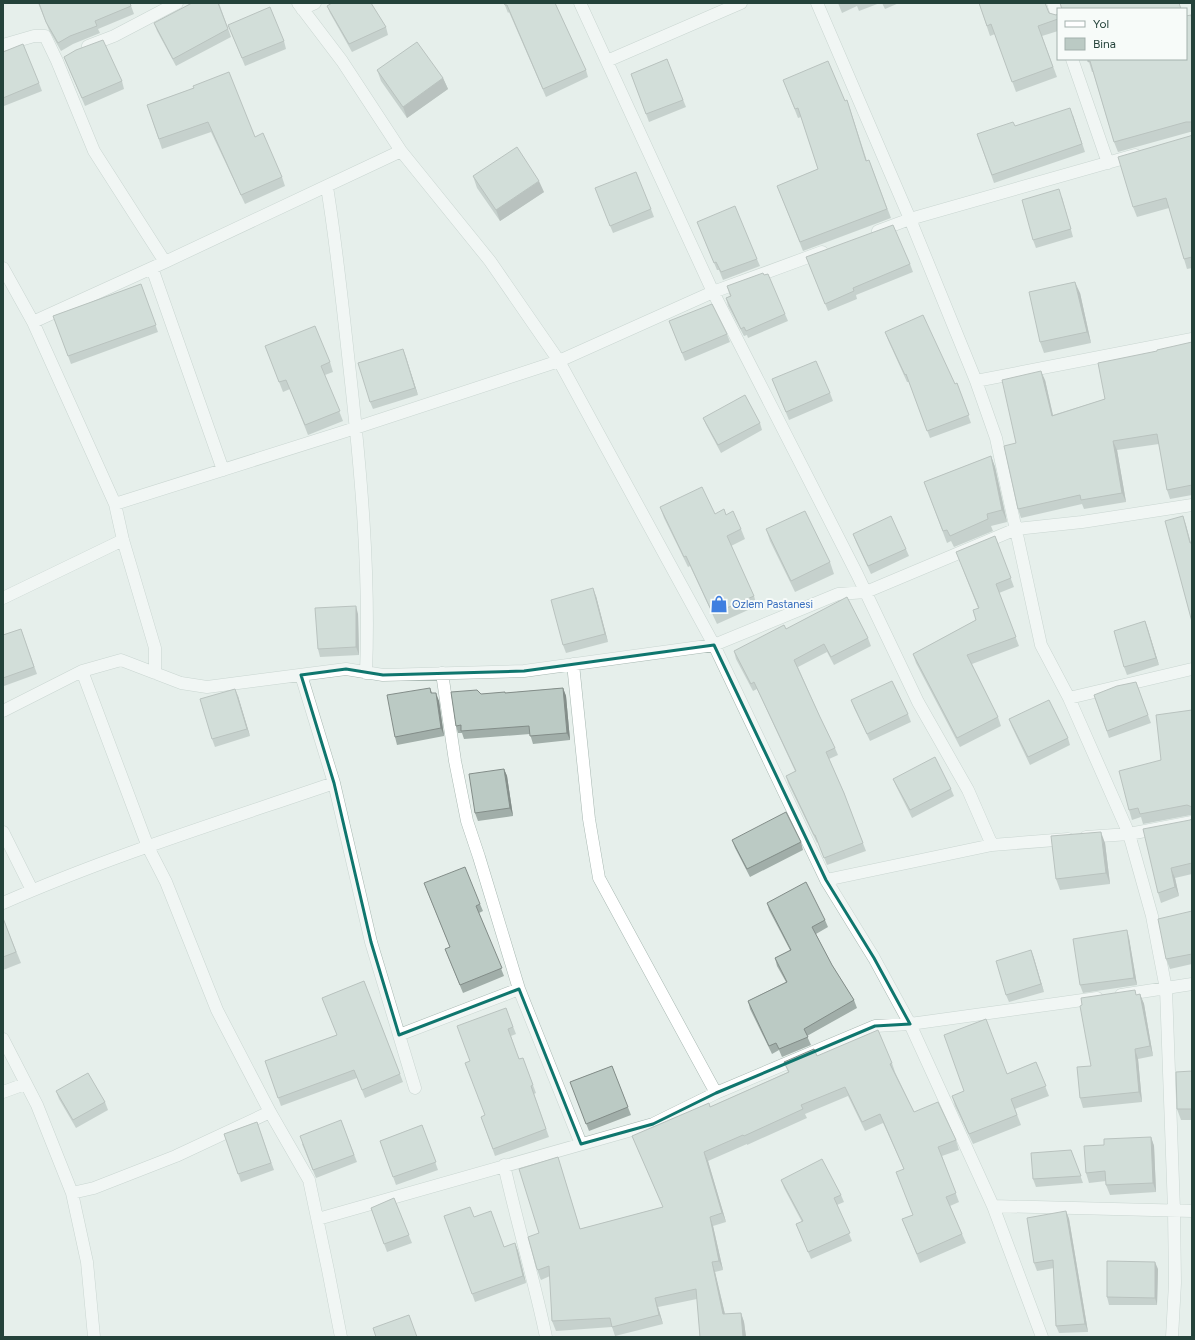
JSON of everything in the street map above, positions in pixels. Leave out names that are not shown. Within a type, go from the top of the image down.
[{"type":"street","points":[[57,61],[73,52],[114,36],[177,3]]},
{"type":"street","points":[[315,3],[300,6],[342,61],[401,151],[490,261],[559,361],[714,645],[826,880],[874,958],[910,1024],[993,1206],[1042,1337]]},
{"type":"street","points":[[580,3],[713,292],[866,592],[918,702],[968,790],[992,845]]},
{"type":"street","points":[[607,61],[741,3]]},
{"type":"street","points":[[817,3],[910,219],[976,381],[996,438],[1041,645],[1069,698],[1129,834],[1152,916],[1166,989],[1174,1210],[1175,1283],[1172,1337]]},
{"type":"street","points":[[1053,3],[1057,15]]},
{"type":"street","points":[[3,45],[34,36],[45,36],[57,61],[94,152],[165,262]]},
{"type":"street","points":[[1072,60],[1108,163]]},
{"type":"street","points":[[33,322],[165,262],[401,151]]},
{"type":"street","points":[[866,235],[910,219],[1146,152]]},
{"type":"street","points":[[327,186],[335,238],[356,428],[366,541],[368,631],[366,672]]},
{"type":"street","points":[[115,504],[356,428],[559,361],[713,292],[830,249]]},
{"type":"street","points":[[3,268],[33,322],[115,504],[123,540],[155,648],[155,673]]},
{"type":"street","points":[[152,268],[223,470]]},
{"type":"street","points":[[976,381],[1192,339]]},
{"type":"street","points":[[3,711],[82,671],[121,660],[181,683],[207,687],[346,669],[383,675],[524,671],[714,645],[838,594],[866,592],[1016,529],[1082,522],[1192,505]]},
{"type":"street","points":[[3,598],[123,540]]},
{"type":"street","points":[[573,664],[589,819],[599,878],[716,1094]]},
{"type":"street","points":[[1069,698],[1192,669]]},
{"type":"street","points":[[82,671],[148,847],[166,882],[217,1010],[270,1112],[309,1180],[341,1337]]},
{"type":"street","points":[[442,673],[455,761],[467,821],[480,857],[519,989],[581,1144]]},
{"type":"street","points":[[301,675],[334,783],[371,942],[415,1088]]},
{"type":"street","points":[[3,903],[32,890],[148,847],[334,783]]},
{"type":"street","points":[[826,880],[992,845],[1129,834],[1192,822]]},
{"type":"street","points":[[3,832],[32,890]]},
{"type":"street","points":[[318,1219],[504,1165],[654,1124],[716,1094],[875,1026],[910,1024],[1166,989],[1192,984]]},
{"type":"street","points":[[399,1035],[519,989]]},
{"type":"street","points":[[3,1039],[37,1105],[72,1193],[87,1262],[94,1337]]},
{"type":"street","points":[[3,1092],[26,1084]]},
{"type":"street","points":[[72,1193],[94,1188],[176,1156],[270,1112]]},
{"type":"street","points":[[504,1165],[546,1337]]},
{"type":"street","points":[[993,1206],[1192,1211]]},
{"type":"highlighted area","points":[[714,645],[826,880],[874,958],[910,1024],[875,1026],[716,1093],[653,1124],[581,1144],[519,989],[399,1035],[371,942],[334,783],[301,675],[346,669],[383,675],[524,671]]},
{"type":"building","points":[[39,3],[130,3],[131,6],[95,21],[97,26],[70,36],[58,43],[46,22]]},
{"type":"building","points":[[192,3],[218,3],[228,29],[173,59],[154,23]]},
{"type":"building","points":[[332,3],[371,3],[386,27],[349,44],[327,6]]},
{"type":"building","points":[[504,3],[555,3],[586,70],[543,89],[507,5]]},
{"type":"building","points":[[979,3],[1045,3],[1049,13],[1057,14],[1057,19],[1038,26],[1053,67],[1012,82],[991,24],[987,26]]},
{"type":"building","points":[[1060,3],[1179,3],[1181,8],[1062,8]]},
{"type":"building","points":[[270,7],[284,41],[242,58],[228,25]]},
{"type":"building","points":[[1191,15],[1192,20],[1192,123],[1186,122],[1114,142],[1090,61],[1088,62],[1088,60],[1187,60],[1187,16]]},
{"type":"building","points":[[103,40],[122,81],[82,98],[64,57],[76,50]]},
{"type":"building","points":[[417,42],[443,78],[403,107],[377,70]]},
{"type":"building","points":[[23,44],[39,83],[3,98],[3,52]]},
{"type":"building","points":[[667,59],[683,100],[646,114],[631,74]]},
{"type":"building","points":[[828,61],[845,101],[847,100],[866,161],[869,160],[887,209],[800,242],[777,186],[818,169],[798,108],[795,109],[783,80]]},
{"type":"building","points":[[229,72],[255,137],[263,133],[282,177],[241,195],[208,122],[159,139],[147,105],[194,88],[193,86]]},
{"type":"building","points":[[1070,108],[1082,144],[992,175],[977,134],[1013,122],[1015,126]]},
{"type":"building","points":[[1192,135],[1192,257],[1184,259],[1166,198],[1133,207],[1118,157]]},
{"type":"building","points":[[517,147],[539,181],[496,210],[473,176]]},
{"type":"building","points":[[636,172],[651,209],[610,226],[595,188]]},
{"type":"building","points":[[1059,189],[1071,229],[1033,240],[1022,200]]},
{"type":"building","points":[[735,206],[757,259],[721,272],[716,262],[714,263],[697,222]]},
{"type":"building","points":[[893,225],[910,264],[853,288],[854,291],[825,304],[806,257]]},
{"type":"building","points":[[763,273],[764,275],[768,274],[785,314],[746,331],[744,327],[741,329],[726,298],[731,296],[727,286]]},
{"type":"building","points":[[1075,282],[1087,332],[1040,342],[1029,292]]},
{"type":"building","points":[[141,284],[156,325],[68,356],[53,316]]},
{"type":"building","points":[[712,304],[727,334],[682,353],[669,321]]},
{"type":"building","points":[[923,315],[955,384],[957,383],[969,415],[927,431],[906,374],[905,375],[885,332]]},
{"type":"building","points":[[315,326],[330,362],[321,366],[340,411],[305,425],[286,380],[279,382],[265,346]]},
{"type":"building","points":[[1192,342],[1192,485],[1167,490],[1157,434],[1113,441],[1122,493],[1081,500],[1080,495],[1018,509],[1004,446],[1016,443],[1002,380],[1041,371],[1052,416],[1105,399],[1098,363]]},
{"type":"building","points":[[403,349],[415,388],[370,402],[358,363]]},
{"type":"building","points":[[816,361],[830,393],[786,412],[772,379]]},
{"type":"building","points":[[745,395],[760,423],[718,445],[703,418]]},
{"type":"building","points":[[991,456],[1002,510],[987,514],[988,519],[950,536],[947,530],[943,531],[924,482]]},
{"type":"building","points":[[702,487],[715,514],[724,509],[726,515],[733,511],[741,529],[727,536],[754,596],[713,614],[686,556],[684,557],[660,507]]},
{"type":"building","points":[[805,511],[830,562],[791,581],[766,529]]},
{"type":"building","points":[[891,516],[906,549],[868,566],[853,534]]},
{"type":"building","points":[[1183,516],[1190,543],[1192,543],[1192,622],[1165,521]]},
{"type":"building","points":[[995,536],[1011,578],[996,584],[1016,637],[967,655],[998,717],[957,738],[913,654],[976,620],[973,610],[979,608],[956,552]]},
{"type":"building","points":[[593,588],[605,634],[563,645],[551,600]]},
{"type":"building","points":[[847,597],[868,638],[831,657],[824,644],[794,660],[835,748],[826,752],[844,793],[863,843],[824,858],[815,835],[786,776],[796,771],[754,682],[751,684],[734,651],[784,625],[786,629]]},
{"type":"building","points":[[356,606],[356,647],[318,649],[315,608]]},
{"type":"building","points":[[1145,621],[1156,658],[1124,667],[1114,631]]},
{"type":"building","points":[[21,629],[34,667],[3,678],[3,635]]},
{"type":"building","points":[[892,681],[908,714],[867,734],[851,700]]},
{"type":"building","points":[[1136,682],[1148,715],[1107,731],[1094,695],[1117,686]]},
{"type":"building","points":[[430,688],[431,693],[436,693],[441,728],[395,737],[387,695]]},
{"type":"building","points":[[563,688],[567,733],[530,736],[529,726],[461,731],[461,725],[456,726],[451,692],[477,690],[481,694]]},
{"type":"building","points":[[235,689],[247,729],[212,739],[200,699]]},
{"type":"building","points":[[1049,700],[1068,738],[1028,757],[1009,719]]},
{"type":"building","points":[[1192,710],[1192,807],[1187,805],[1140,814],[1138,808],[1129,810],[1119,771],[1161,760],[1156,715]]},
{"type":"building","points":[[935,757],[951,789],[910,810],[893,779]]},
{"type":"building","points":[[504,769],[510,808],[475,813],[469,774]]},
{"type":"building","points":[[786,812],[801,842],[747,869],[732,840]]},
{"type":"building","points":[[1192,819],[1192,863],[1171,868],[1175,887],[1158,893],[1143,829]]},
{"type":"building","points":[[1101,832],[1106,873],[1056,879],[1051,836]]},
{"type":"building","points":[[465,867],[480,904],[476,906],[502,968],[460,985],[445,949],[450,947],[424,883]]},
{"type":"building","points":[[806,882],[825,920],[812,927],[832,965],[854,1000],[804,1029],[808,1037],[779,1049],[776,1043],[769,1046],[748,1001],[787,982],[775,958],[791,950],[767,903]]},
{"type":"building","points":[[1192,911],[1192,954],[1166,959],[1158,919]]},
{"type":"building","points":[[3,918],[16,952],[3,957]]},
{"type":"building","points":[[1127,930],[1134,978],[1080,985],[1073,939]]},
{"type":"building","points":[[1031,950],[1041,984],[1006,995],[996,961]]},
{"type":"building","points":[[364,981],[400,1074],[362,1090],[354,1070],[278,1098],[265,1061],[337,1035],[322,998]]},
{"type":"building","points":[[1135,990],[1136,995],[1140,994],[1150,1046],[1135,1049],[1139,1092],[1080,1098],[1077,1067],[1091,1066],[1080,1006],[1082,1005],[1081,998]]},
{"type":"building","points":[[506,1008],[513,1027],[508,1029],[519,1059],[523,1058],[546,1129],[493,1149],[481,1117],[485,1115],[465,1063],[470,1061],[457,1026]]},
{"type":"building","points":[[986,1019],[1007,1074],[1036,1062],[1046,1086],[1011,1099],[1017,1115],[969,1134],[952,1096],[964,1091],[944,1035]]},
{"type":"building","points":[[878,1030],[892,1063],[890,1064],[914,1112],[938,1102],[956,1140],[938,1147],[956,1193],[946,1197],[962,1234],[917,1254],[902,1219],[913,1215],[896,1172],[904,1169],[880,1114],[862,1122],[845,1087],[801,1105],[803,1109],[744,1136],[743,1135],[704,1152],[722,1213],[710,1217],[719,1261],[712,1262],[723,1314],[741,1313],[743,1337],[700,1337],[696,1289],[655,1298],[659,1315],[612,1327],[610,1318],[552,1321],[549,1266],[538,1270],[537,1269],[528,1237],[539,1233],[519,1169],[558,1157],[580,1229],[663,1207],[632,1136],[709,1103],[710,1107],[789,1072],[784,1062],[814,1049],[817,1056]]},
{"type":"building","points":[[612,1066],[628,1107],[586,1124],[570,1082]]},
{"type":"building","points":[[1192,1071],[1192,1109],[1177,1109],[1176,1072]]},
{"type":"building","points":[[88,1073],[105,1102],[73,1120],[56,1091]]},
{"type":"building","points":[[341,1120],[354,1155],[313,1170],[300,1136]]},
{"type":"building","points":[[257,1122],[271,1163],[238,1174],[224,1134]]},
{"type":"building","points":[[422,1125],[436,1162],[393,1177],[380,1141]]},
{"type":"building","points":[[1151,1137],[1153,1183],[1106,1185],[1105,1171],[1086,1173],[1084,1146],[1104,1145],[1104,1139]]},
{"type":"building","points":[[1071,1150],[1081,1176],[1033,1179],[1031,1153]]},
{"type":"building","points":[[822,1159],[841,1195],[834,1198],[850,1233],[808,1252],[796,1224],[803,1221],[781,1180]]},
{"type":"building","points":[[394,1198],[409,1235],[384,1244],[371,1208]]},
{"type":"building","points":[[470,1207],[474,1217],[491,1211],[504,1247],[515,1243],[523,1276],[472,1294],[444,1216]]},
{"type":"building","points":[[1066,1211],[1085,1324],[1056,1326],[1053,1260],[1034,1263],[1027,1218]]},
{"type":"building","points":[[1107,1261],[1155,1262],[1155,1298],[1107,1297]]},
{"type":"building","points":[[409,1315],[417,1337],[376,1337],[373,1328]]},
{"type":"place","name":"Ozlem Pastanesi","points":[[719,604]]}]
